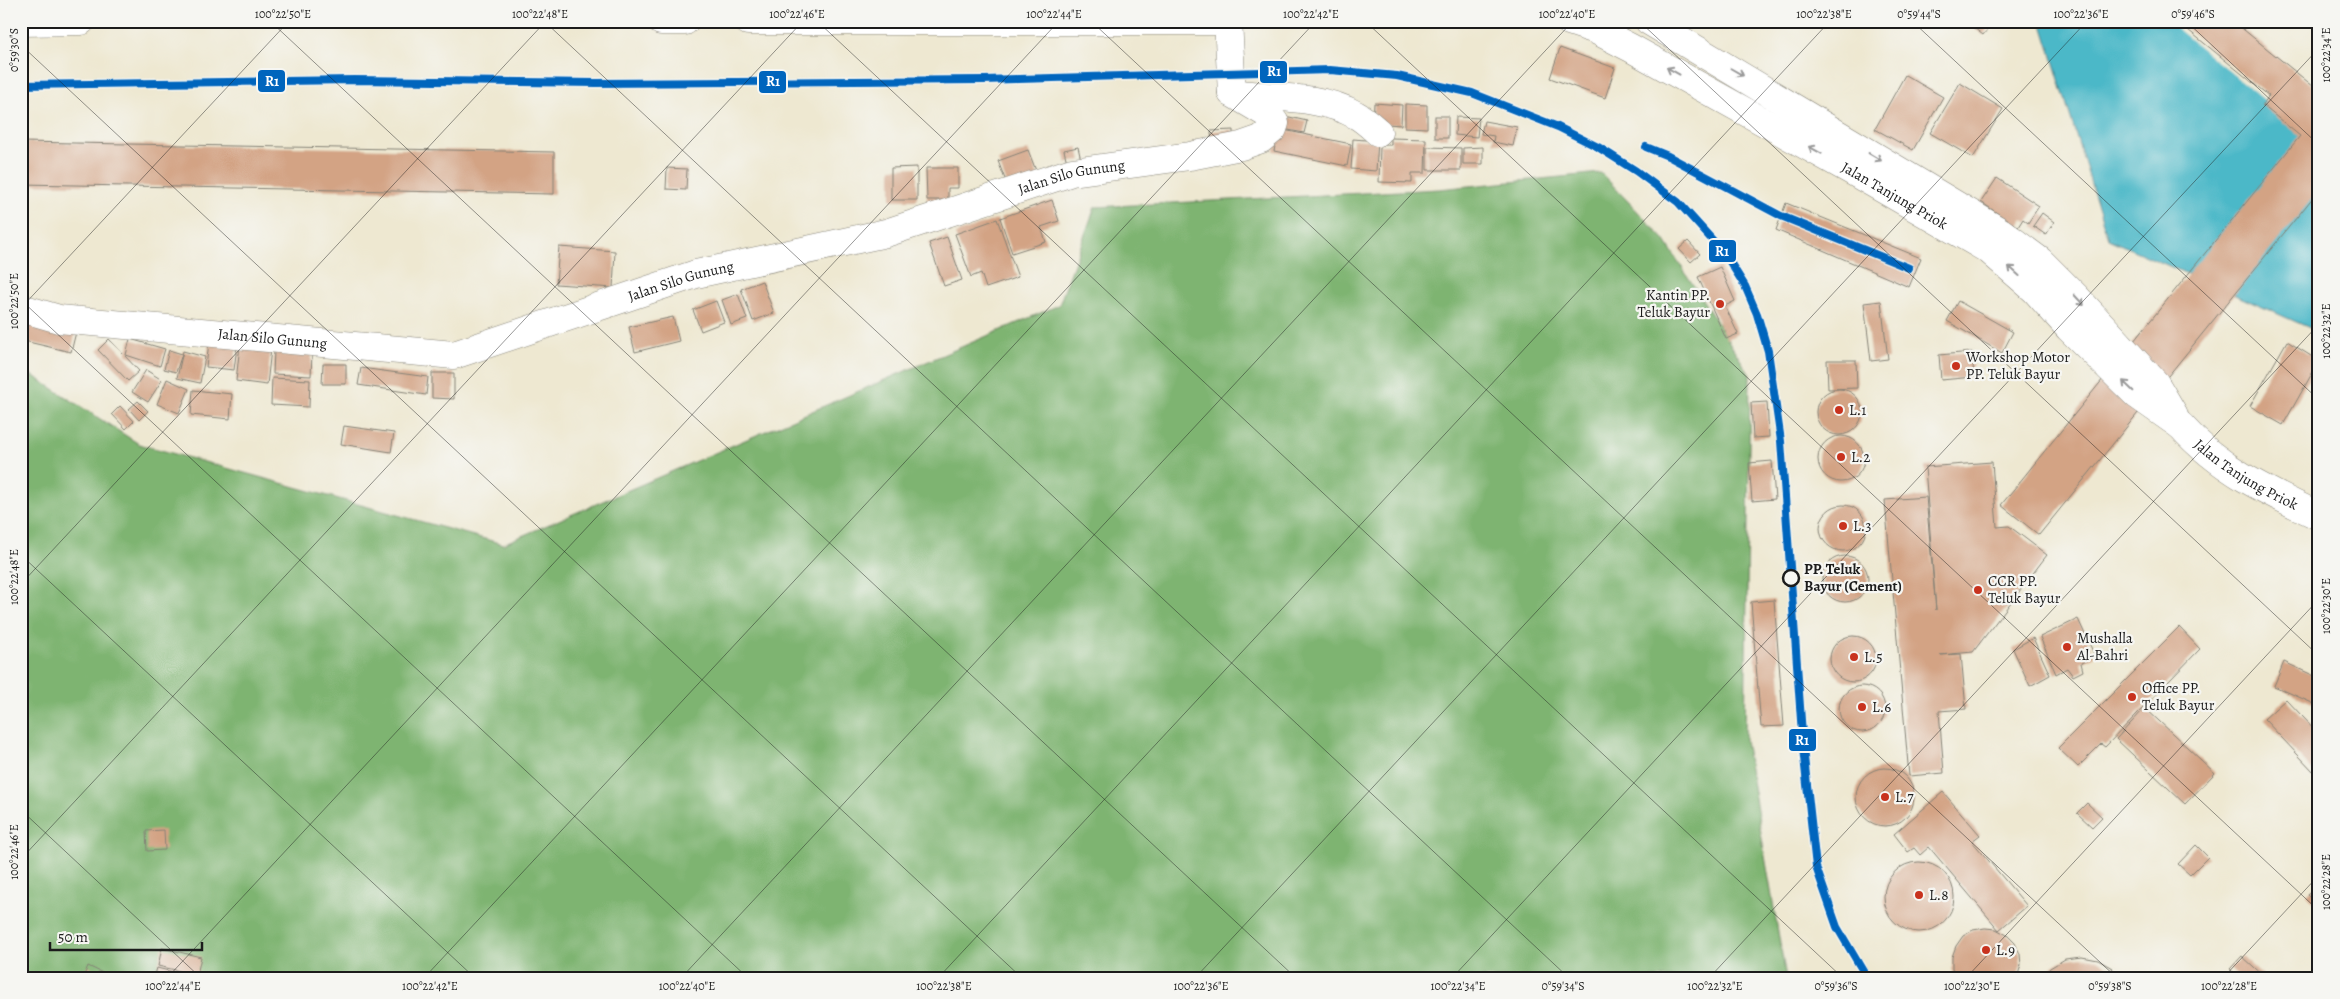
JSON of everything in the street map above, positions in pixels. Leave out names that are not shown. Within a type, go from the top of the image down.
[{"type":"main road","points":[[21,22],[80,21]]},
{"type":"main road","points":[[661,21],[685,21]]},
{"type":"main road","points":[[748,21],[1221,21]]},
{"type":"main road","points":[[1228,21],[1232,93],[1305,100],[1340,107],[1358,116],[1378,132]]},
{"type":"main road","name":"Jalan Tanjung Priok","points":[[1569,21],[1596,30],[1631,48],[1973,240],[2012,268],[2137,395],[2181,426],[2202,448],[2239,476],[2319,516]]},
{"type":"main road","name":"Jalan Tanjung Priok","points":[[1649,21],[2001,232],[2040,260],[2155,383],[2181,426]]},
{"type":"main road","name":"Jalan Silo Gunung","points":[[21,308],[59,319],[454,355],[696,274],[886,233],[1072,172],[1216,151],[1241,146],[1269,134],[1275,123],[1269,115],[1232,93]]},
{"type":"green space","points":[[1601,173],[1664,239],[1750,375],[1745,740],[1786,978],[21,978],[21,368],[139,444],[503,544],[1059,305],[1095,207],[1439,189]]},
{"type":"water","points":[[2041,21],[2319,21],[2319,332],[2108,239]]},
{"type":"pier","points":[[2168,21],[2311,21],[2319,28],[2319,145]]},
{"type":"building","points":[[1810,21],[1827,21],[1823,28]]},
{"type":"building","points":[[1965,21],[1994,21],[1983,35]]},
{"type":"building","points":[[2177,21],[2233,21],[2319,91],[2319,190],[2039,535],[2001,505],[2300,136],[2262,105],[2269,96]]},
{"type":"building","points":[[1560,48],[1615,68],[1605,98],[1550,78]]},
{"type":"building","points":[[1905,75],[1943,97],[1913,150],[1875,129]]},
{"type":"building","points":[[1960,83],[2003,109],[1973,158],[1930,133]]},
{"type":"building","points":[[1374,103],[1402,105],[1401,125],[1373,123]]},
{"type":"building","points":[[1405,104],[1427,105],[1427,128],[1405,127]]},
{"type":"building","points":[[1285,116],[1307,121],[1304,133],[1283,129]]},
{"type":"building","points":[[1435,116],[1448,116],[1448,138],[1435,138]]},
{"type":"building","points":[[1456,117],[1479,118],[1477,137],[1455,135]]},
{"type":"building","points":[[1484,121],[1517,127],[1513,146],[1493,142],[1494,136],[1481,134]]},
{"type":"building","points":[[1279,129],[1351,144],[1347,166],[1274,151]]},
{"type":"building","points":[[1233,130],[1233,145],[1212,146],[1211,131]]},
{"type":"building","points":[[1391,138],[1426,139],[1425,173],[1412,173],[1412,183],[1379,182],[1380,145],[1391,145]]},
{"type":"building","points":[[1353,139],[1378,141],[1376,171],[1351,169]]},
{"type":"building","points":[[21,142],[554,152],[554,194],[21,184]]},
{"type":"building","points":[[1078,147],[1081,160],[1067,163],[1064,150]]},
{"type":"building","points":[[1427,147],[1461,148],[1461,170],[1427,170]]},
{"type":"building","points":[[1483,147],[1483,164],[1463,164],[1463,148]]},
{"type":"building","points":[[1028,150],[1040,181],[1010,192],[998,161]]},
{"type":"building","points":[[917,167],[917,200],[891,200],[891,168]]},
{"type":"building","points":[[667,168],[687,169],[686,190],[666,189]]},
{"type":"building","points":[[926,168],[958,168],[958,188],[948,188],[948,200],[927,200]]},
{"type":"building","points":[[1997,178],[2039,206],[2028,223],[2023,219],[2018,227],[1981,202]]},
{"type":"building","points":[[1052,200],[1059,221],[1041,227],[1046,242],[1012,253],[1000,218]]},
{"type":"building","points":[[1786,203],[1921,258],[1909,287],[1776,230]]},
{"type":"building","points":[[2042,213],[2054,222],[2046,235],[2033,226]]},
{"type":"building","points":[[997,219],[1018,277],[986,288],[981,273],[971,277],[955,234]]},
{"type":"building","points":[[947,237],[962,280],[944,286],[929,243]]},
{"type":"building","points":[[1688,241],[1700,254],[1691,262],[1679,249]]},
{"type":"building","points":[[559,247],[615,251],[613,288],[556,284]]},
{"type":"building","name":"Kantin PP. Teluk Bayur","points":[[1720,267],[1735,301],[1725,306],[1738,334],[1726,339],[1698,277]]},
{"type":"building","points":[[762,281],[774,313],[753,321],[741,289]]},
{"type":"building","points":[[738,294],[747,319],[731,325],[722,300]]},
{"type":"building","points":[[716,301],[724,322],[701,331],[693,310]]},
{"type":"building","points":[[1881,301],[1888,359],[1871,361],[1864,303]]},
{"type":"building","points":[[1958,301],[2013,332],[2002,353],[1947,321]]},
{"type":"building","points":[[30,316],[77,328],[71,352],[24,341]]},
{"type":"building","points":[[673,317],[679,341],[635,352],[629,327]]},
{"type":"building","points":[[109,339],[139,371],[128,381],[98,350]]},
{"type":"building","points":[[130,339],[165,349],[160,366],[126,355]]},
{"type":"building","points":[[2287,341],[2319,361],[2283,425],[2250,406]]},
{"type":"building","points":[[209,342],[237,346],[234,370],[206,367]]},
{"type":"building","points":[[240,345],[271,349],[267,385],[236,381]]},
{"type":"building","points":[[169,350],[182,354],[176,372],[164,369]]},
{"type":"building","points":[[183,351],[205,357],[200,383],[177,378]]},
{"type":"building","points":[[274,351],[312,354],[311,376],[273,374]]},
{"type":"building","name":"Workshop Motor PP. Teluk Bayur","points":[[1972,352],[1974,377],[1941,380],[1939,355]]},
{"type":"building","points":[[1827,360],[1856,360],[1857,388],[1828,389]]},
{"type":"building","points":[[323,364],[346,364],[346,384],[322,384]]},
{"type":"building","points":[[361,368],[428,377],[426,395],[358,385]]},
{"type":"building","points":[[146,370],[162,380],[148,402],[132,392]]},
{"type":"building","points":[[432,373],[454,373],[454,399],[432,398]]},
{"type":"building","points":[[272,378],[310,380],[309,407],[271,405]]},
{"type":"building","points":[[167,379],[189,389],[179,413],[157,404]]},
{"type":"building","points":[[2319,387],[2319,401],[2313,398]]},
{"type":"building","name":"L.1","points":[[1839,389],[1852,393],[1858,399],[1862,412],[1858,425],[1852,431],[1839,435],[1826,431],[1820,425],[1816,412],[1820,399],[1826,393]]},
{"type":"building","points":[[193,390],[232,394],[230,419],[191,415]]},
{"type":"building","points":[[138,401],[148,411],[139,420],[129,409]]},
{"type":"building","points":[[1767,402],[1769,437],[1753,438],[1751,403]]},
{"type":"building","points":[[120,406],[134,421],[126,429],[112,414]]},
{"type":"building","points":[[344,426],[394,433],[391,452],[341,444]]},
{"type":"building","name":"L.2","points":[[1841,436],[1854,440],[1860,446],[1864,459],[1860,472],[1854,478],[1841,482],[1828,478],[1822,472],[1818,459],[1822,446],[1828,440]]},
{"type":"building","points":[[1772,461],[1775,499],[1752,501],[1749,463]]},
{"type":"building","points":[[1992,462],[1997,527],[2009,526],[2047,555],[1973,652],[1940,655],[1961,654],[1966,709],[1939,711],[1944,773],[1909,776],[1885,500],[1926,497],[1936,610],[1925,467]]},
{"type":"building","name":"L.3","points":[[1843,505],[1856,509],[1862,515],[1866,528],[1862,541],[1856,547],[1843,551],[1830,547],[1824,541],[1820,528],[1824,515],[1830,509]]},
{"type":"building","points":[[1845,556],[1858,560],[1864,566],[1868,579],[1864,592],[1858,598],[1845,602],[1832,598],[1826,592],[1822,579],[1826,566],[1832,560]]},
{"type":"building","points":[[1774,600],[1784,726],[1761,727],[1751,602]]},
{"type":"building","name":"Mushalla Al-Bahri","points":[[2078,619],[2095,656],[2081,663],[2083,671],[2073,676],[2067,668],[2056,674],[2040,637]]},
{"type":"building","name":"Office PP. Teluk Bayur","points":[[2179,627],[2200,649],[2105,747],[2101,744],[2078,767],[2058,748]]},
{"type":"building","name":"L.5","points":[[1853,636],[1866,640],[1872,646],[1876,659],[1872,672],[1866,678],[1853,682],[1840,678],[1834,672],[1830,659],[1834,646],[1840,640]]},
{"type":"building","points":[[2033,638],[2050,675],[2030,686],[2013,649]]},
{"type":"building","points":[[2284,662],[2319,678],[2319,706],[2274,686]]},
{"type":"building","name":"L.6","points":[[1862,686],[1875,690],[1881,696],[1885,709],[1881,722],[1875,728],[1862,732],[1849,728],[1843,722],[1839,709],[1843,696],[1849,690]]},
{"type":"building","points":[[2286,699],[2319,734],[2319,769],[2315,773],[2264,719]]},
{"type":"building","points":[[2145,708],[2215,773],[2185,804],[2116,739]]},
{"type":"building","name":"L.7","points":[[1885,768],[1896,770],[1909,781],[1914,797],[1912,808],[1901,821],[1885,826],[1874,824],[1861,813],[1856,797],[1858,786],[1869,773]]},
{"type":"building","points":[[1943,792],[1980,835],[1972,841],[2027,906],[1999,930],[1929,847],[1920,855],[1914,848],[1908,852],[1894,834]]},
{"type":"building","points":[[2087,803],[2102,817],[2092,827],[2077,813]]},
{"type":"building","points":[[164,830],[165,850],[147,851],[146,831]]},
{"type":"building","points":[[2196,845],[2208,857],[2190,875],[2178,864]]},
{"type":"building","name":"L.8","points":[[1919,862],[1938,868],[1948,878],[1954,897],[1948,916],[1938,926],[1919,932],[1900,926],[1890,916],[1884,897],[1890,878],[1900,868]]},
{"type":"building","points":[[2319,884],[2319,908],[2307,894]]},
{"type":"building","name":"L.9","points":[[1996,929],[2007,935],[2015,943],[2020,954],[2021,965],[2017,978],[1956,978],[1952,969],[1952,957],[1956,946],[1963,936],[1973,930]]},
{"type":"building","points":[[162,948],[201,957],[197,975],[158,966]]},
{"type":"building","points":[[2242,956],[2266,978],[2239,978],[2230,969]]},
{"type":"building","points":[[2082,957],[2098,960],[2112,968],[2122,978],[2041,978],[2050,968],[2065,959]]},
{"type":"building","points":[[88,966],[113,978],[83,978]]},
{"type":"building","points":[[157,968],[193,977],[193,978],[154,978]]},
{"type":"transit line","name":"R1","points":[[21,85],[354,80],[596,83],[984,80],[1330,70],[1397,76],[1472,93],[1558,127],[1598,147],[1636,171],[1678,202],[1725,254],[1745,286],[1757,314],[1768,351],[1781,441],[1803,748],[1816,867],[1837,927],[1867,978]]},
{"type":"transit line","name":"R1","points":[[1646,147],[1668,156],[1781,216],[1909,268]]},
{"type":"place","name":"Kantin PP. Teluk Bayur","points":[[1720,304]]},
{"type":"place","name":"Workshop Motor PP. Teluk Bayur","points":[[1956,366]]},
{"type":"place","name":"L.1","points":[[1839,410]]},
{"type":"place","name":"L.2","points":[[1841,457]]},
{"type":"place","name":"L.3","points":[[1843,526]]},
{"type":"place","name":"PP. Teluk Bayur (Cement)","points":[[1791,578]]},
{"type":"place","name":"CCR PP. Teluk Bayur","points":[[1978,590]]},
{"type":"place","name":"Mushalla Al-Bahri","points":[[2067,647]]},
{"type":"place","name":"L.5","points":[[1854,657]]},
{"type":"place","name":"Office PP. Teluk Bayur","points":[[2132,697]]},
{"type":"place","name":"L.6","points":[[1862,707]]},
{"type":"place","name":"L.7","points":[[1885,797]]},
{"type":"place","name":"L.8","points":[[1919,895]]},
{"type":"place","name":"L.9","points":[[1986,950]]}]
